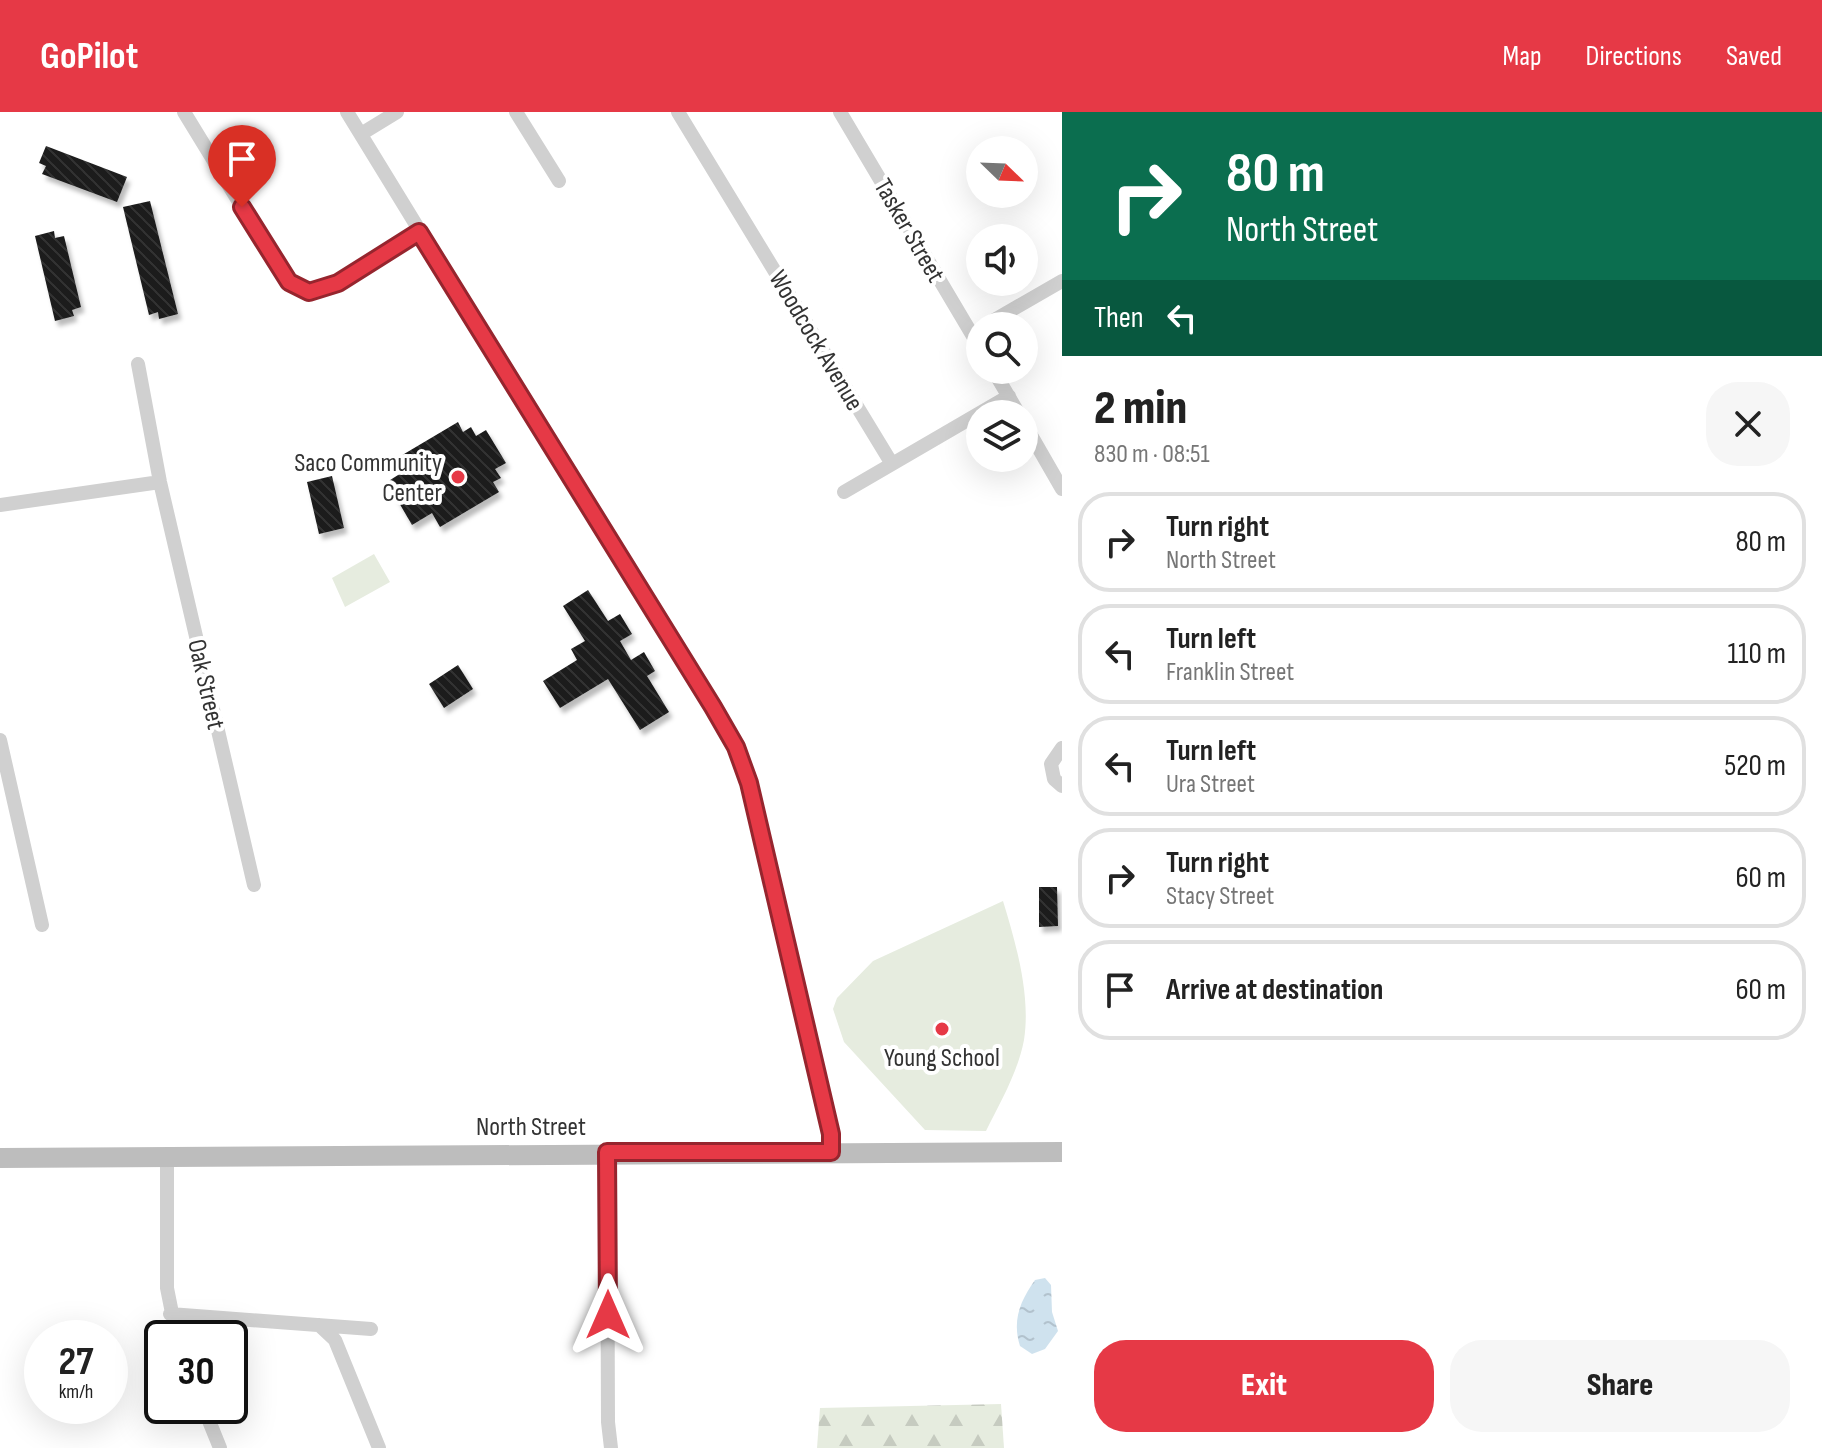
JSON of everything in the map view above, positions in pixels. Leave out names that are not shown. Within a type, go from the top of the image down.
[{"type":"main road","name":"North Street","points":[[0,1158],[607,1152],[1062,1152]]},
{"type":"street","points":[[184,112],[286,279],[297,289],[309,292],[338,283],[419,232]]},
{"type":"street","points":[[347,112],[736,747],[768,862],[831,1134],[831,1152]]},
{"type":"street","points":[[361,134],[397,112]]},
{"type":"street","points":[[516,112],[559,181]]},
{"type":"street","name":"Woodcock Avenue","points":[[678,112],[892,464]]},
{"type":"street","name":"Tasker Street","points":[[840,112],[967,312]]},
{"type":"street","points":[[1008,312],[1062,281]]},
{"type":"street","name":"Oak Street","points":[[138,364],[160,482],[254,885]]},
{"type":"street","points":[[1002,384],[1011,400]]},
{"type":"street","points":[[844,492],[1009,396]]},
{"type":"street","points":[[1038,447],[1062,489]]},
{"type":"street","points":[[0,505],[160,482]]},
{"type":"street","points":[[0,740],[42,925]]},
{"type":"street","points":[[1062,748],[1054,756],[1051,771],[1062,786]]},
{"type":"street","points":[[607,1152],[608,1422],[611,1448]]},
{"type":"street","points":[[167,1156],[172,1320]]},
{"type":"street","points":[[170,1314],[371,1329]]},
{"type":"street","points":[[319,1325],[335,1340],[379,1448]]},
{"type":"street","points":[[210,1424],[220,1448]]},
{"type":"green space","points":[[374,554],[390,582],[345,607],[332,578]]},
{"type":"green space","points":[[1003,901],[1017,952],[1026,1005],[1024,1040],[1018,1064],[986,1131],[925,1130],[844,1042],[833,1009],[837,998],[873,961]]},
{"type":"green space","points":[[1001,1404],[1004,1448],[817,1448],[820,1408]]},
{"type":"water","points":[[1045,1278],[1051,1285],[1052,1312],[1058,1331],[1045,1349],[1032,1354],[1020,1346],[1017,1320],[1035,1280]]},
{"type":"building","points":[[46,146],[127,177],[117,202],[42,174],[46,166],[39,163]]},
{"type":"building","points":[[150,201],[178,314],[159,319],[158,312],[149,315],[123,207]]},
{"type":"building","points":[[54,231],[55,238],[64,236],[81,307],[72,310],[74,316],[55,321],[35,236]]},
{"type":"building","points":[[458,422],[463,432],[471,427],[476,436],[486,430],[506,463],[495,469],[501,478],[493,482],[499,492],[440,527],[432,513],[412,525],[387,482],[406,470],[399,457]]},
{"type":"building","points":[[332,476],[344,528],[319,534],[307,482]]},
{"type":"building","points":[[588,590],[608,621],[620,614],[632,634],[620,641],[631,660],[644,652],[655,671],[647,676],[669,712],[640,730],[608,679],[560,708],[543,681],[577,660],[571,649],[585,641],[563,606]]},
{"type":"building","points":[[458,665],[473,689],[444,708],[429,684]]},
{"type":"building","points":[[1039,887],[1057,887],[1058,926],[1039,927]]},
{"type":"place","name":"Saco Community Center","points":[[458,477]]},
{"type":"place","name":"Young School","points":[[942,1029]]},
{"type":"route","points":[[242,207],[289,282],[297,289],[309,292],[331,287],[419,232],[713,707],[736,747],[749,783],[831,1134],[831,1152],[607,1152],[608,1315]]}]
